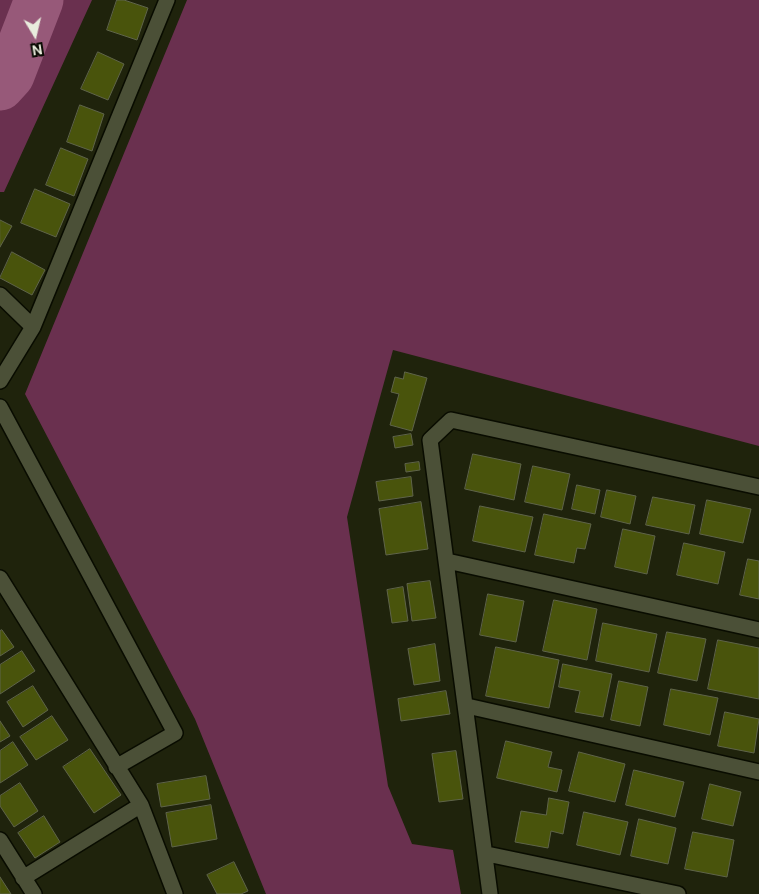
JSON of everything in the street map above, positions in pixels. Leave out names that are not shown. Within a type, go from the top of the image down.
[{"type":"street","points":[[0,381],[32,327],[167,0]]},
{"type":"street","points":[[0,295],[32,327]]},
{"type":"street","points":[[0,407],[175,733],[116,767]]},
{"type":"street","points":[[490,894],[467,706],[430,440],[451,420],[759,487]]},
{"type":"street","points":[[446,561],[759,630]]},
{"type":"street","points":[[0,578],[141,805],[175,894]]},
{"type":"street","points":[[467,706],[759,772]]},
{"type":"street","points":[[23,878],[141,805]]},
{"type":"street","points":[[0,840],[34,894]]},
{"type":"street","points":[[486,854],[678,894]]},
{"type":"shaded area","points":[[0,0],[92,0],[4,192],[0,192]]},
{"type":"shaded area","points":[[187,0],[759,0],[759,446],[393,350],[347,517],[388,786],[412,844],[453,850],[461,894],[266,894],[195,719],[25,394]]},
{"type":"building","points":[[117,0],[124,0],[148,8],[137,40],[107,30]]},
{"type":"building","points":[[98,52],[124,64],[108,100],[81,89]]},
{"type":"building","points":[[80,105],[104,114],[92,151],[67,142]]},
{"type":"building","points":[[61,148],[88,159],[74,196],[46,185]]},
{"type":"building","points":[[35,189],[70,204],[56,237],[21,223]]},
{"type":"building","points":[[0,220],[12,226],[0,247]]},
{"type":"building","points":[[12,252],[45,270],[32,295],[0,278]]},
{"type":"building","points":[[405,372],[427,378],[412,431],[390,425],[399,394],[391,392],[395,377],[403,379]]},
{"type":"building","points":[[411,434],[413,445],[395,448],[393,437]]},
{"type":"building","points":[[473,454],[521,464],[514,500],[465,489]]},
{"type":"building","points":[[419,462],[420,470],[406,472],[405,464]]},
{"type":"building","points":[[533,466],[570,474],[562,510],[525,502]]},
{"type":"building","points":[[411,477],[413,496],[379,501],[376,482]]},
{"type":"building","points":[[577,485],[600,490],[595,514],[572,509]]},
{"type":"building","points":[[607,490],[636,496],[630,524],[601,517]]},
{"type":"building","points":[[653,497],[695,505],[689,534],[646,525]]},
{"type":"building","points":[[707,500],[751,509],[743,543],[700,534]]},
{"type":"building","points":[[421,502],[428,549],[386,555],[379,509]]},
{"type":"building","points":[[480,506],[533,517],[525,552],[473,541]]},
{"type":"building","points":[[544,514],[591,524],[585,549],[577,548],[574,563],[535,555]]},
{"type":"building","points":[[623,529],[655,536],[647,574],[615,567]]},
{"type":"building","points":[[684,543],[725,552],[718,584],[677,575]]},
{"type":"building","points":[[748,559],[759,561],[759,599],[740,595]]},
{"type":"building","points":[[430,581],[436,618],[412,621],[407,584]]},
{"type":"building","points":[[403,587],[408,621],[392,623],[387,590]]},
{"type":"building","points":[[488,594],[524,601],[516,642],[480,635]]},
{"type":"building","points":[[554,600],[597,609],[587,660],[543,651]]},
{"type":"building","points":[[603,623],[657,634],[649,672],[596,661]]},
{"type":"building","points":[[2,630],[14,647],[0,656],[0,631]]},
{"type":"building","points":[[667,632],[706,639],[697,681],[658,673]]},
{"type":"building","points":[[718,640],[759,648],[759,699],[708,689]]},
{"type":"building","points":[[435,644],[440,681],[414,685],[408,649]]},
{"type":"building","points":[[496,647],[559,660],[549,708],[486,696]]},
{"type":"building","points":[[22,651],[35,671],[0,694],[0,665]]},
{"type":"building","points":[[563,664],[612,674],[603,717],[575,712],[580,691],[559,687]]},
{"type":"building","points":[[619,681],[648,687],[640,726],[611,720]]},
{"type":"building","points":[[33,686],[48,710],[23,727],[7,702]]},
{"type":"building","points":[[671,689],[718,698],[710,735],[664,725]]},
{"type":"building","points":[[446,691],[450,714],[401,721],[398,699]]},
{"type":"building","points":[[725,712],[759,719],[754,753],[718,746]]},
{"type":"building","points":[[52,716],[68,740],[36,760],[20,737]]},
{"type":"building","points":[[0,721],[10,736],[0,742]]},
{"type":"building","points":[[506,741],[552,752],[548,767],[562,770],[557,792],[497,778]]},
{"type":"building","points":[[13,742],[28,765],[0,783],[0,751]]},
{"type":"building","points":[[90,749],[121,795],[94,813],[63,767]]},
{"type":"building","points":[[456,751],[463,799],[439,802],[432,754]]},
{"type":"building","points":[[579,752],[625,764],[615,802],[569,791]]},
{"type":"building","points":[[634,770],[684,782],[675,817],[626,805]]},
{"type":"building","points":[[206,776],[210,799],[161,807],[157,784]]},
{"type":"building","points":[[20,783],[38,811],[14,827],[0,806],[0,796]]},
{"type":"building","points":[[710,784],[741,792],[733,826],[702,819]]},
{"type":"building","points":[[549,798],[569,802],[563,834],[551,831],[548,848],[515,842],[521,811],[546,815]]},
{"type":"building","points":[[211,805],[217,839],[172,847],[166,813]]},
{"type":"building","points":[[584,812],[628,822],[620,855],[577,845]]},
{"type":"building","points":[[44,816],[60,842],[35,858],[18,833]]},
{"type":"building","points":[[639,819],[676,828],[668,864],[631,856]]},
{"type":"building","points":[[693,832],[734,840],[727,877],[685,869]]},
{"type":"building","points":[[234,862],[248,891],[241,894],[217,894],[207,875]]},
{"type":"building","points":[[0,877],[11,894],[0,894]]},
{"type":"waterway","points":[[0,86],[10,75],[39,0]]}]
